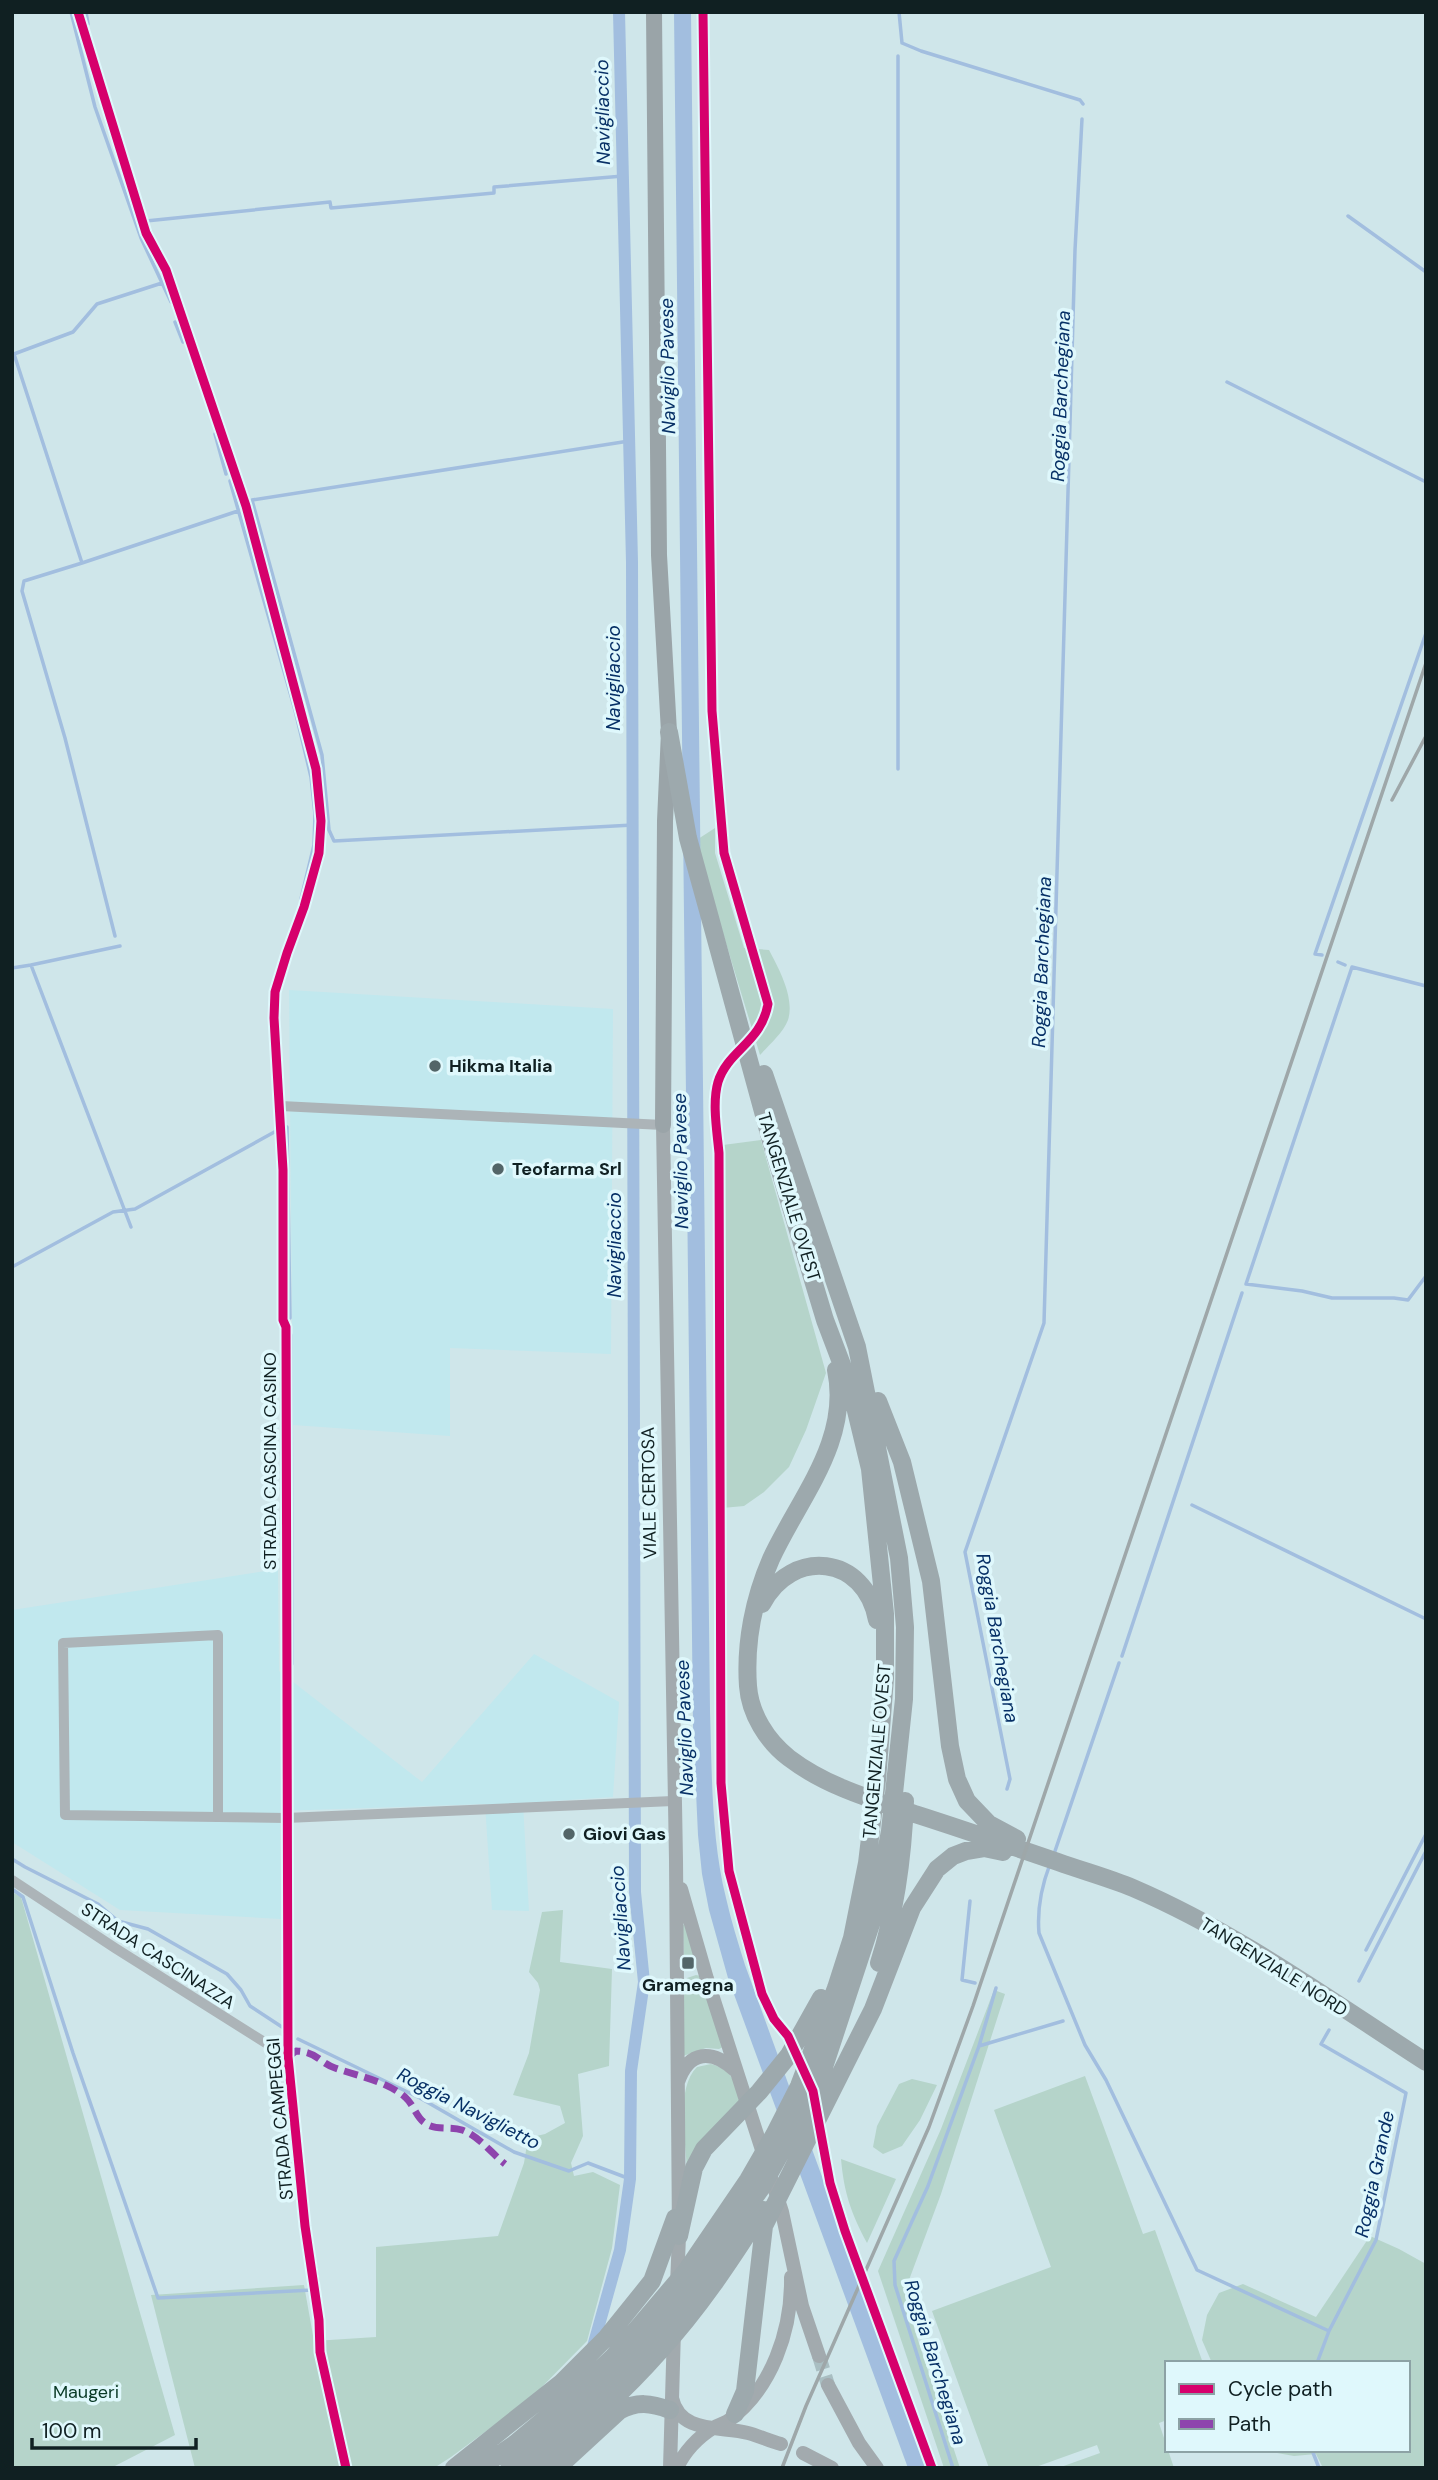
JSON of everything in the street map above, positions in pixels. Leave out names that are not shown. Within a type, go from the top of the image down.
[{"type":"highway","name":"TANGENZIALE OVEST","points":[[509,2468],[627,2364],[697,2280],[762,2186],[796,2126],[824,2067],[842,1990],[867,1863],[881,1736],[885,1678],[884,1614],[870,1469],[850,1386],[825,1320],[771,1142],[688,838],[669,732]]},
{"type":"highway","name":"TANGENZIALE OVEST","points":[[480,2468],[516,2443],[613,2357],[686,2271],[748,2180],[799,2086],[842,1990],[877,1899],[890,1831],[904,1699],[905,1627],[899,1558],[857,1347],[712,925]]},
{"type":"highway","points":[[825,1320],[839,1385],[834,1432],[810,1490],[768,1567],[756,1602],[747,1657],[748,1690],[758,1723],[766,1736],[789,1758],[853,1793],[1124,1885]]},
{"type":"highway","points":[[857,1347],[902,1462],[917,1519],[931,1581],[950,1746],[957,1779],[967,1801],[989,1824],[1008,1835],[1124,1885]]},
{"type":"highway","points":[[750,1636],[756,1616],[768,1593],[782,1577],[804,1567],[817,1565],[834,1568],[851,1576],[867,1592],[876,1617],[880,1643],[881,1736]]},
{"type":"highway","points":[[848,2056],[887,1937],[900,1871],[905,1801],[904,1699]]},
{"type":"highway","points":[[735,2414],[745,2391],[764,2226],[873,2009],[912,1908],[937,1869],[953,1856],[984,1848],[1124,1885]]},
{"type":"highway","name":"TANGENZIALE NORD","points":[[1124,1885],[1220,1930],[1426,2062]]},
{"type":"highway","points":[[680,2236],[694,2168],[704,2149],[759,2092],[789,2055],[812,2017],[858,1903]]},
{"type":"highway","points":[[534,2468],[592,2419],[659,2353],[728,2264],[782,2179],[794,2166]]},
{"type":"highway","points":[[454,2468],[561,2384],[624,2318],[652,2281],[665,2250],[678,2205]]},
{"type":"highway","points":[[557,2468],[619,2411],[630,2405],[642,2403],[674,2407]]},
{"type":"main road","points":[[654,12],[659,555],[669,732],[657,1124]]},
{"type":"main road","name":"VIALE CERTOSA","points":[[657,1124],[676,1860]]},
{"type":"main road","points":[[676,1860],[691,1923],[791,2247],[802,2306],[819,2356]]},
{"type":"main road","points":[[670,2468],[680,2236],[676,1860]]},
{"type":"main road","points":[[677,2085],[686,2065],[703,2056],[718,2057],[736,2071]]},
{"type":"main road","points":[[677,2468],[688,2449],[714,2427],[726,2423],[759,2390],[778,2353],[787,2318],[792,2284],[791,2247]]},
{"type":"main road","points":[[828,2385],[859,2443],[877,2468]]},
{"type":"main road","points":[[674,2407],[690,2423],[748,2433],[780,2444]]},
{"type":"main road","points":[[803,2453],[832,2468]]},
{"type":"street","name":"STRADA CASCINA CASINO","points":[[78,12],[145,233],[166,270],[246,506],[316,769],[321,821],[318,853],[304,907],[275,992],[274,1018],[281,1106],[283,1320],[286,1326],[286,1818]]},
{"type":"street","points":[[281,1106],[657,1124]]},
{"type":"street","points":[[219,1817],[218,1635],[63,1643],[65,1815],[286,1818],[673,1801]]},
{"type":"street","name":"STRADA CAMPEGGI","points":[[286,1818],[288,2057],[305,2226],[320,2332]]},
{"type":"street","name":"STRADA CASCINAZZA","points":[[12,1880],[288,2057]]},
{"type":"shaded area","points":[[674,12],[691,12],[710,1711],[717,1852],[726,1898],[745,1965],[928,2468],[908,2468],[728,1978],[702,1874],[693,1727]]},
{"type":"shaded area","points":[[289,990],[613,1009],[611,1354],[450,1348],[450,1436],[293,1425]]},
{"type":"shaded area","points":[[278,1569],[279,1671],[422,1782],[534,1654],[619,1702],[613,1797],[523,1803],[529,1911],[492,1910],[485,1804],[280,1811],[281,1919],[120,1910],[12,1842],[12,1610]]},
{"type":"green space","points":[[715,828],[715,853],[744,948],[769,950],[788,993],[790,1011],[786,1025],[760,1055],[695,841]]},
{"type":"green space","points":[[761,1140],[826,1373],[806,1430],[789,1467],[764,1492],[744,1506],[722,1508],[723,1145]]},
{"type":"green space","name":"Maugeri","points":[[12,1892],[21,1897],[175,2435],[111,2468],[12,2468]]},
{"type":"green space","points":[[563,1910],[560,1962],[612,1969],[609,2066],[578,2074],[583,2136],[571,2163],[574,2176],[593,2172],[620,2185],[612,2248],[587,2341],[531,2398],[434,2468],[195,2468],[151,2295],[304,2285],[314,2341],[376,2337],[376,2247],[498,2236],[524,2163],[528,2138],[545,2134],[565,2123],[560,2106],[513,2095],[529,2053],[540,1990],[529,1972],[542,1912]]},
{"type":"green space","points":[[686,1924],[699,1965],[684,1965],[683,1925]]},
{"type":"green space","points":[[701,1976],[723,2047],[706,2048],[683,2056],[683,1984],[687,1978]]},
{"type":"green space","points":[[994,1990],[1005,1994],[941,2194],[909,2280],[914,2328],[960,2468],[944,2468],[878,2271],[941,2129]]},
{"type":"green space","points":[[711,2064],[729,2074],[740,2102],[687,2171],[683,2116],[686,2088],[697,2067]]},
{"type":"green space","points":[[1085,2076],[1143,2234],[1155,2230],[1202,2361],[1165,2361],[1165,2421],[1159,2423],[1165,2441],[1165,2452],[1169,2452],[1174,2468],[1058,2468],[1100,2453],[1097,2445],[1033,2468],[989,2468],[932,2311],[1051,2267],[994,2110]]},
{"type":"green space","points":[[912,2079],[937,2085],[920,2120],[902,2146],[883,2154],[873,2147],[877,2126],[899,2084]]},
{"type":"green space","points":[[841,2159],[896,2179],[867,2243],[849,2203]]},
{"type":"green space","points":[[1370,2236],[1426,2264],[1426,2468],[1323,2468],[1316,2454],[1294,2456],[1272,2452],[1410,2452],[1410,2361],[1211,2361],[1202,2340],[1207,2315],[1219,2293],[1243,2284],[1316,2317]]},
{"type":"waterway","points":[[71,12],[95,107],[141,238],[171,302]]},
{"type":"waterway","points":[[86,12],[88,24]]},
{"type":"waterway","name":"Navigliaccio","points":[[592,2350],[620,2250],[630,2179],[631,2071],[644,1982],[635,1892],[632,562],[619,12]]},
{"type":"waterway","name":"Roggia Barchegiana","points":[[899,12],[902,43],[1080,100],[1083,104]]},
{"type":"waterway","points":[[898,56],[898,769]]},
{"type":"waterway","name":"Roggia Barchegiana","points":[[1007,1789],[1010,1779],[965,1552],[1044,1323],[1075,250],[1082,119]]},
{"type":"waterway","points":[[146,221],[330,202],[331,208],[494,193],[494,187],[623,176]]},
{"type":"waterway","points":[[1348,216],[1426,272]]},
{"type":"waterway","points":[[115,936],[65,738],[22,591],[24,581],[82,563],[14,354],[73,332],[97,304],[162,283]]},
{"type":"waterway","points":[[175,322],[183,342]]},
{"type":"waterway","points":[[1227,382],[1426,482]]},
{"type":"waterway","points":[[215,434],[226,474]]},
{"type":"waterway","points":[[629,441],[252,500],[322,755],[329,830],[334,841],[633,825]]},
{"type":"waterway","points":[[230,481],[295,710],[311,777],[315,814],[314,845],[301,899]]},
{"type":"waterway","points":[[82,563],[238,511]]},
{"type":"waterway","points":[[1322,955],[1315,954],[1426,633]]},
{"type":"waterway","points":[[120,946],[31,965],[131,1227]]},
{"type":"waterway","points":[[1338,962],[1345,965]]},
{"type":"waterway","points":[[12,968],[31,965]]},
{"type":"waterway","points":[[1426,986],[1352,967],[1246,1284],[1332,1298],[1408,1300],[1426,1276]]},
{"type":"waterway","points":[[287,1127],[290,1318]]},
{"type":"waterway","points":[[12,1267],[113,1212],[135,1209],[278,1130]]},
{"type":"waterway","points":[[1122,1656],[1242,1293]]},
{"type":"waterway","points":[[291,1335],[292,1664]]},
{"type":"waterway","points":[[1192,1505],[1426,1619]]},
{"type":"waterway","points":[[1054,1854],[1119,1663]]},
{"type":"waterway","points":[[1366,1950],[1426,1834]]},
{"type":"waterway","name":"Roggia Grande","points":[[1359,1981],[1426,1851]]},
{"type":"waterway","name":"Roggia Naviglietto","points":[[12,1859],[98,1904],[118,1921],[148,1929],[227,1974],[250,2006],[282,2027]]},
{"type":"waterway","points":[[1050,1864],[1041,1898],[1039,1933],[1085,2045],[1106,2080],[1197,2270],[1329,2331]]},
{"type":"waterway","points":[[12,1889],[23,1897],[73,2053],[158,2298],[312,2290]]},
{"type":"waterway","name":"Roggia Barchegiana","points":[[970,1901],[962,1980],[975,1983]]},
{"type":"waterway","name":"Roggia Barchegiana","points":[[953,2468],[895,2285],[894,2261],[928,2186],[979,2046],[996,1988]]},
{"type":"waterway","points":[[979,2046],[1063,2021]]},
{"type":"waterway","name":"Roggia Grande","points":[[1318,2361],[1329,2331],[1376,2240],[1406,2093],[1321,2044],[1329,2030]]},
{"type":"waterway","name":"Roggia Naviglietto","points":[[298,2039],[420,2098],[514,2152],[569,2171],[588,2163],[630,2179]]},
{"type":"waterway","name":"Roggia Grande","points":[[1313,2452],[1319,2468]]},
{"type":"tunnel","points":[[819,2356],[828,2385]]},
{"type":"railway","points":[[782,2468],[806,2406],[929,2127],[973,2006],[1426,663]]},
{"type":"railway","points":[[1392,800],[1426,736]]},
{"type":"marked path","points":[[288,2057],[296,2051],[309,2053],[329,2066],[389,2087],[405,2097],[425,2123],[468,2133],[505,2164]]},
{"type":"cycle path","points":[[78,12],[146,233],[166,270],[246,506],[316,769],[321,821],[319,853],[275,992],[274,1018],[283,1170],[283,1320],[286,1327],[288,2057],[305,2226],[319,2320],[320,2352],[346,2468]]},
{"type":"cycle path","points":[[703,12],[712,711],[724,853],[768,1004],[759,1028],[723,1071],[715,1099],[719,1153],[721,1783],[729,1871],[762,1994],[774,2019],[788,2036],[813,2091],[830,2183],[845,2231],[932,2468]]},
{"type":"place","name":"Hikma Italia","points":[[435,1066]]},
{"type":"place","name":"Teofarma Srl","points":[[498,1169]]},
{"type":"place","name":"Giovi Gas","points":[[569,1834]]},
{"type":"place","name":"Gramegna","points":[[688,1963]]},
{"type":"water label","name":"Naviglio Pavese","points":[[667,366]]},
{"type":"water label","name":"Naviglio Pavese","points":[[680,1161]]},
{"type":"water label","name":"Naviglio Pavese","points":[[684,1728]]}]
